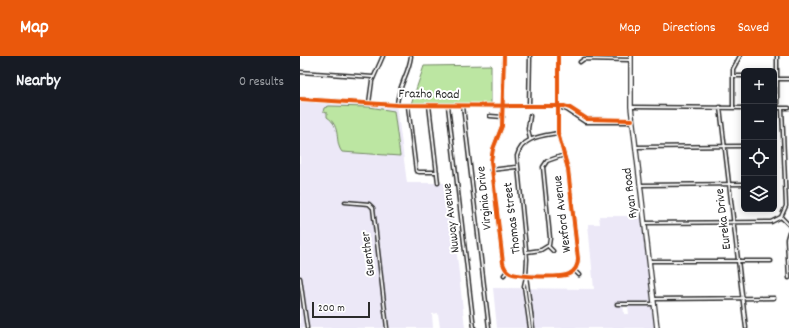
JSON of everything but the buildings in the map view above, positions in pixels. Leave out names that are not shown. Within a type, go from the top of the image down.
[{"type":"main road","name":"Ryan Road","points":[[631,58],[630,107],[657,328]]},
{"type":"street","points":[[369,103],[373,77],[383,56]]},
{"type":"street","points":[[397,106],[399,90],[411,56]]},
{"type":"street","name":"Virginia Drive","points":[[504,56],[502,129],[492,151],[491,170],[502,261],[507,271]]},
{"type":"street","points":[[529,106],[530,56]]},
{"type":"street","name":"Wexford Avenue","points":[[526,276],[564,276],[574,270],[578,263],[568,169],[558,133],[558,56]]},
{"type":"street","points":[[733,108],[734,67],[740,56]]},
{"type":"street","points":[[777,56],[777,68]]},
{"type":"street","points":[[580,62],[584,59],[631,58]]},
{"type":"street","points":[[300,72],[373,77]]},
{"type":"street","points":[[733,76],[741,76]]},
{"type":"street","points":[[777,79],[789,79]]},
{"type":"street","name":"Frazho Road","points":[[300,98],[397,106],[558,106],[585,122],[629,122],[632,120]]},
{"type":"street","points":[[429,105],[438,183]]},
{"type":"street","points":[[408,106],[416,171],[437,172]]},
{"type":"street","name":"Nuway Avenue","points":[[448,106],[474,328]]},
{"type":"street","points":[[463,106],[489,328]]},
{"type":"street","points":[[630,107],[741,108]]},
{"type":"street","name":"Eureka Drive","points":[[720,107],[746,328]]},
{"type":"street","points":[[777,108],[789,108]]},
{"type":"street","points":[[644,223],[771,222],[781,217],[786,206],[782,108]]},
{"type":"street","points":[[490,116],[503,117]]},
{"type":"street","points":[[530,116],[528,129],[530,139],[558,133]]},
{"type":"street","name":"Thomas Street","points":[[530,139],[519,149],[516,156],[516,167],[527,252],[526,276],[533,328]]},
{"type":"street","points":[[635,147],[741,146]]},
{"type":"street","points":[[527,252],[541,250],[548,246],[550,238],[542,167],[547,162],[564,155]]},
{"type":"street","points":[[491,170],[516,167]]},
{"type":"street","points":[[640,185],[741,184]]},
{"type":"street","name":"Guenther","points":[[345,202],[369,204],[373,208],[387,328]]},
{"type":"street","points":[[781,217],[789,225]]},
{"type":"street","points":[[789,232],[787,239],[789,278]]},
{"type":"street","points":[[548,246],[553,251]]},
{"type":"street","points":[[649,261],[771,261]]},
{"type":"street","points":[[574,270],[579,275]]},
{"type":"street","points":[[504,275],[507,271],[517,275],[526,276],[524,286],[530,328]]},
{"type":"street","points":[[300,278],[307,328]]},
{"type":"street","points":[[653,299],[774,298]]},
{"type":"street","points":[[617,304],[654,304]]},
{"type":"shaded area","points":[[300,100],[397,107],[407,183],[449,183],[465,328],[440,328],[438,313],[432,314],[433,328],[300,328]]},
{"type":"shaded area","points":[[599,216],[641,216],[651,301],[623,303],[624,314],[629,314],[628,305],[651,305],[655,328],[497,328],[493,288],[594,289],[588,224],[600,224]]},
{"type":"green space","points":[[491,65],[491,104],[411,104],[424,66]]},
{"type":"green space","points":[[329,106],[369,107],[394,111],[400,156],[342,152],[338,144],[335,125],[327,117],[327,113],[323,112],[324,108]]},
{"type":"cycle path","points":[[504,56],[502,126],[493,149],[491,161],[503,263],[505,269],[510,273],[540,276],[558,276],[569,274],[574,270],[578,262],[568,169],[558,133],[558,56]]},
{"type":"cycle path","points":[[300,99],[397,105],[564,106],[570,108],[587,119],[632,120]]}]
